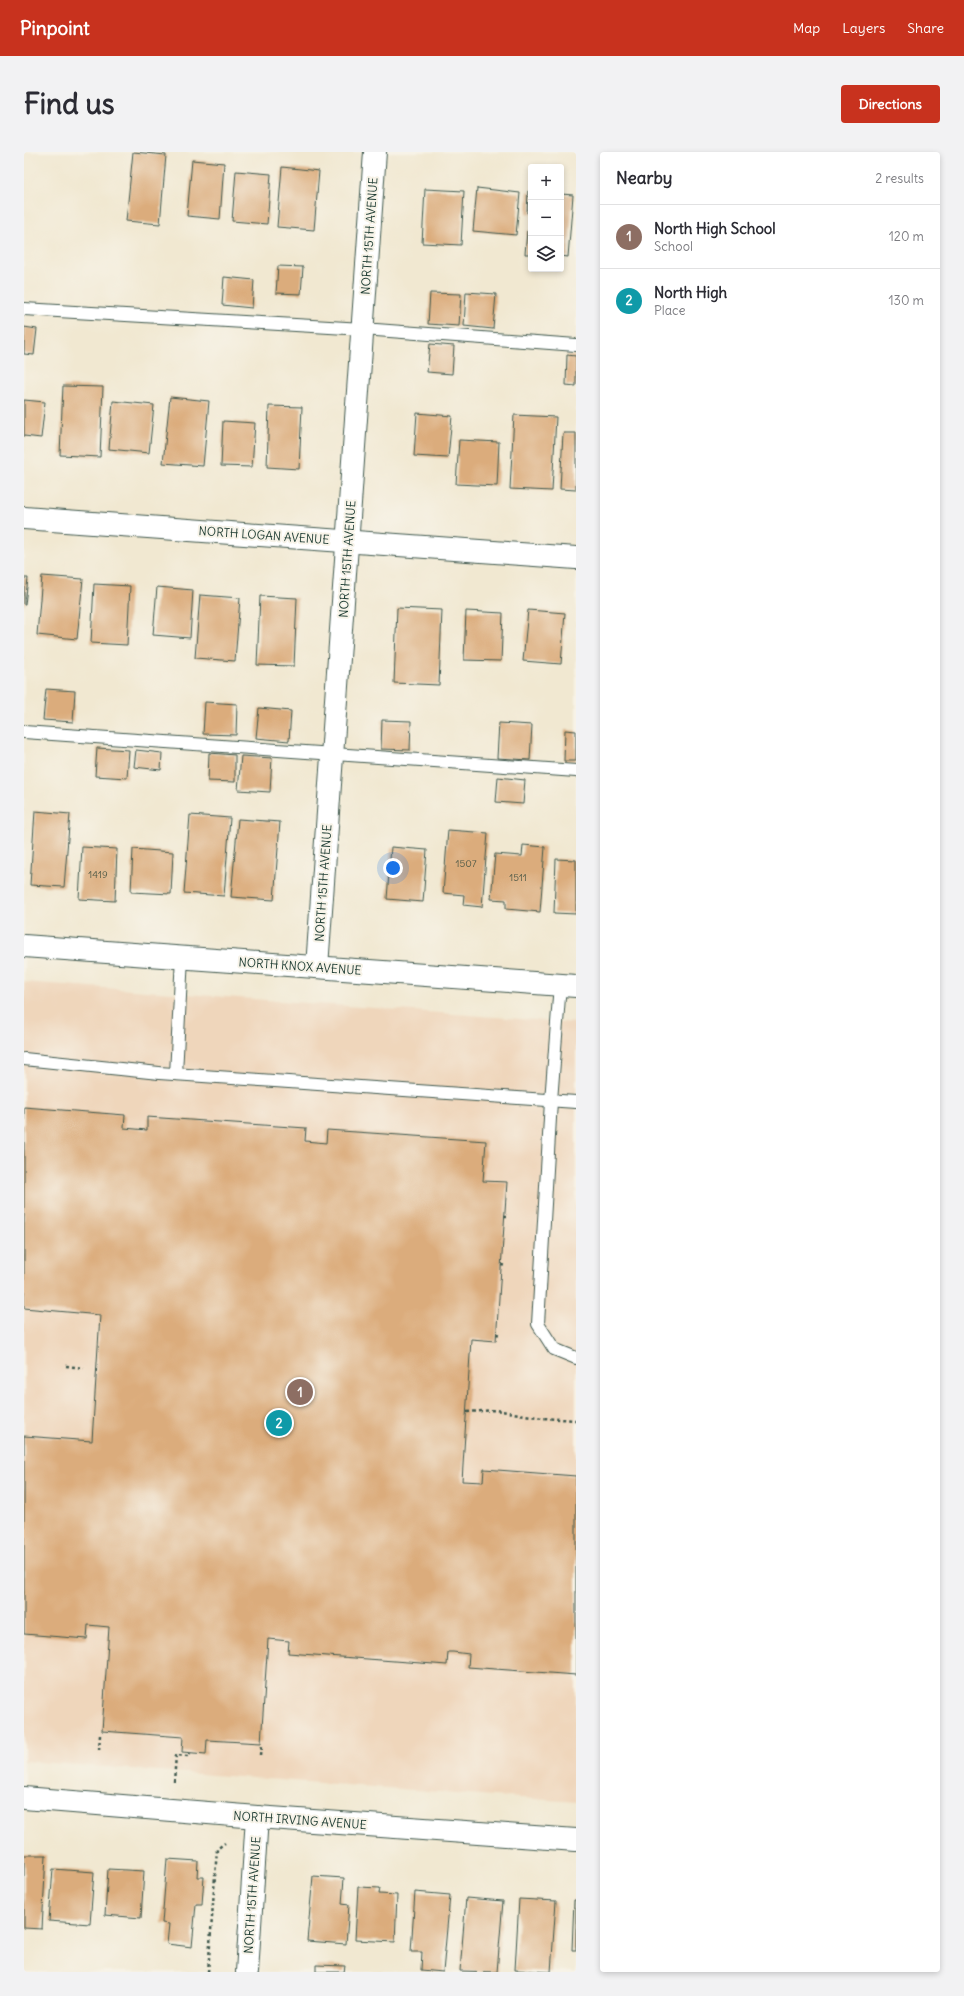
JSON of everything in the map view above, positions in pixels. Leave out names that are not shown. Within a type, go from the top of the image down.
[{"type":"street","name":"NORTH 15TH AVENUE","points":[[317,967],[375,152]]},
{"type":"street","name":"NORTH LOGAN AVENUE","points":[[24,518],[576,558]]},
{"type":"street","name":"NORTH KNOX AVENUE","points":[[24,946],[568,985]]},
{"type":"street","name":"NORTH IRVING AVENUE","points":[[24,1798],[257,1817],[576,1840]]},
{"type":"street","name":"NORTH 15TH AVENUE","points":[[247,1972],[257,1817]]},
{"type":"lane","points":[[24,309],[363,329],[576,345]]},
{"type":"lane","points":[[24,732],[576,771]]},
{"type":"lane","points":[[176,1074],[182,957]]},
{"type":"lane","points":[[568,985],[550,1101],[538,1324],[554,1349],[576,1358]]},
{"type":"lane","points":[[24,1059],[176,1074],[576,1102]]},
{"type":"path","points":[[504,1216],[510,1216]]},
{"type":"path","points":[[501,1265],[506,1266]]},
{"type":"path","points":[[496,1334],[501,1335]]},
{"type":"path","points":[[66,1366],[84,1368]]},
{"type":"path","points":[[467,1412],[496,1410],[542,1418],[576,1420]]},
{"type":"path","points":[[99,1750],[100,1735]]},
{"type":"path","points":[[261,1755],[262,1745]]},
{"type":"path","points":[[174,1782],[176,1755],[189,1756],[190,1753]]},
{"type":"path","points":[[208,1972],[217,1849],[225,1843]]},
{"type":"shaded area","points":[[24,982],[576,1023],[576,1802],[24,1761]]},
{"type":"building","points":[[133,152],[166,155],[160,224],[126,221]]},
{"type":"building","points":[[192,160],[224,163],[220,219],[187,216]]},
{"type":"building","points":[[282,167],[319,171],[314,230],[277,227]]},
{"type":"building","points":[[236,171],[271,174],[267,224],[232,221]]},
{"type":"building","points":[[477,188],[520,193],[516,235],[473,231]]},
{"type":"building","points":[[425,189],[464,191],[461,245],[422,243]]},
{"type":"building","points":[[528,191],[528,213],[527,213]]},
{"type":"building","points":[[564,194],[573,195],[568,257],[564,256]]},
{"type":"building","points":[[527,231],[528,254],[525,254]]},
{"type":"building","points":[[278,266],[303,267],[301,294],[276,293]]},
{"type":"building","points":[[224,277],[254,280],[252,308],[222,305]]},
{"type":"building","points":[[466,292],[496,294],[493,329],[464,326]]},
{"type":"building","points":[[430,293],[461,294],[459,326],[428,324]]},
{"type":"building","points":[[24,327],[37,329],[34,355],[24,354]]},
{"type":"building","points":[[430,344],[454,346],[452,374],[427,372]]},
{"type":"building","points":[[567,355],[576,356],[576,386],[566,385]]},
{"type":"building","points":[[63,386],[103,387],[100,457],[60,455]]},
{"type":"building","points":[[170,397],[209,401],[203,466],[163,463]]},
{"type":"building","points":[[24,400],[45,402],[41,438],[24,436]]},
{"type":"building","points":[[113,401],[154,405],[149,453],[109,449]]},
{"type":"building","points":[[269,406],[302,407],[299,469],[267,467]]},
{"type":"building","points":[[417,413],[452,416],[448,458],[414,456]]},
{"type":"building","points":[[514,415],[556,417],[552,491],[510,489]]},
{"type":"building","points":[[223,421],[255,423],[252,467],[221,466]]},
{"type":"building","points":[[563,433],[576,433],[576,490],[560,489]]},
{"type":"building","points":[[459,440],[499,442],[497,486],[456,484]]},
{"type":"building","points":[[42,576],[83,579],[77,639],[37,635]]},
{"type":"building","points":[[24,578],[28,578],[25,605],[24,605]]},
{"type":"building","points":[[94,584],[130,586],[127,645],[91,643]]},
{"type":"building","points":[[157,587],[193,590],[190,638],[153,635]]},
{"type":"building","points":[[200,595],[240,598],[235,661],[195,658]]},
{"type":"building","points":[[260,596],[297,598],[294,666],[257,665]]},
{"type":"building","points":[[397,608],[442,610],[439,685],[394,683]]},
{"type":"building","points":[[528,610],[565,613],[561,664],[523,661]]},
{"type":"building","points":[[466,611],[503,613],[501,661],[464,660]]},
{"type":"building","points":[[46,689],[75,691],[73,722],[43,720]]},
{"type":"building","points":[[205,702],[237,704],[236,735],[203,734]]},
{"type":"building","points":[[259,708],[291,711],[289,741],[256,738]]},
{"type":"building","points":[[382,720],[411,721],[410,750],[381,749]]},
{"type":"building","points":[[499,723],[532,725],[530,760],[497,758]]},
{"type":"building","points":[[565,730],[576,731],[576,761],[564,761]]},
{"type":"building","points":[[97,748],[129,750],[127,778],[95,776]]},
{"type":"building","points":[[136,750],[162,753],[161,770],[134,767]]},
{"type":"building","points":[[209,753],[235,755],[235,782],[208,781]]},
{"type":"building","points":[[241,756],[272,758],[270,792],[238,790]]},
{"type":"building","points":[[498,777],[525,780],[523,804],[496,802]]},
{"type":"building","points":[[35,811],[70,814],[64,887],[30,885]]},
{"type":"building","points":[[190,815],[230,818],[224,896],[184,893]]},
{"type":"building","points":[[238,819],[280,822],[274,900],[231,897]]},
{"type":"building","points":[[448,830],[488,833],[482,907],[463,905],[464,895],[443,893]]},
{"type":"building","points":[[523,845],[545,847],[540,912],[506,909],[506,900],[491,899],[495,854],[522,856]]},
{"type":"building","points":[[82,847],[117,849],[115,901],[79,899]]},
{"type":"building","points":[[391,847],[427,850],[423,902],[387,899]]},
{"type":"building","points":[[133,849],[173,852],[171,894],[131,892]]},
{"type":"building","points":[[556,859],[576,860],[576,914],[554,913]]},
{"type":"building","points":[[24,1107],[125,1115],[124,1128],[147,1130],[147,1117],[306,1128],[305,1141],[326,1143],[327,1130],[486,1141],[483,1181],[507,1182],[496,1341],[471,1339],[462,1481],[483,1482],[484,1469],[576,1476],[576,1675],[468,1667],[469,1654],[453,1652],[448,1652],[447,1665],[288,1653],[289,1641],[268,1639],[261,1743],[207,1740],[206,1754],[182,1752],[183,1737],[102,1731],[109,1627],[88,1625],[87,1639],[24,1634],[24,1436],[92,1441],[100,1315],[24,1308]]},
{"type":"building","points":[[24,1855],[46,1855],[42,1929],[24,1928]]},
{"type":"building","points":[[167,1859],[198,1861],[197,1877],[204,1877],[202,1904],[196,1904],[192,1947],[167,1944],[169,1924],[162,1923]]},
{"type":"building","points":[[53,1869],[94,1872],[90,1924],[49,1921]]},
{"type":"building","points":[[108,1869],[144,1871],[141,1918],[105,1915]]},
{"type":"building","points":[[313,1876],[344,1878],[342,1904],[349,1905],[346,1944],[307,1941]]},
{"type":"building","points":[[358,1887],[380,1888],[379,1894],[397,1895],[395,1942],[355,1940]]},
{"type":"building","points":[[415,1892],[450,1895],[443,1972],[421,1970],[422,1952],[411,1952]]},
{"type":"building","points":[[466,1898],[503,1901],[497,1972],[460,1971]]},
{"type":"building","points":[[519,1899],[556,1901],[551,1972],[515,1970]]},
{"type":"building","points":[[574,1900],[576,1900],[576,1950],[572,1950]]},
{"type":"building","points":[[316,1965],[345,1966],[344,1972],[316,1972]]},
{"type":"place","name":"North High School","points":[[300,1392]]},
{"type":"place","name":"North High","points":[[279,1423]]}]
